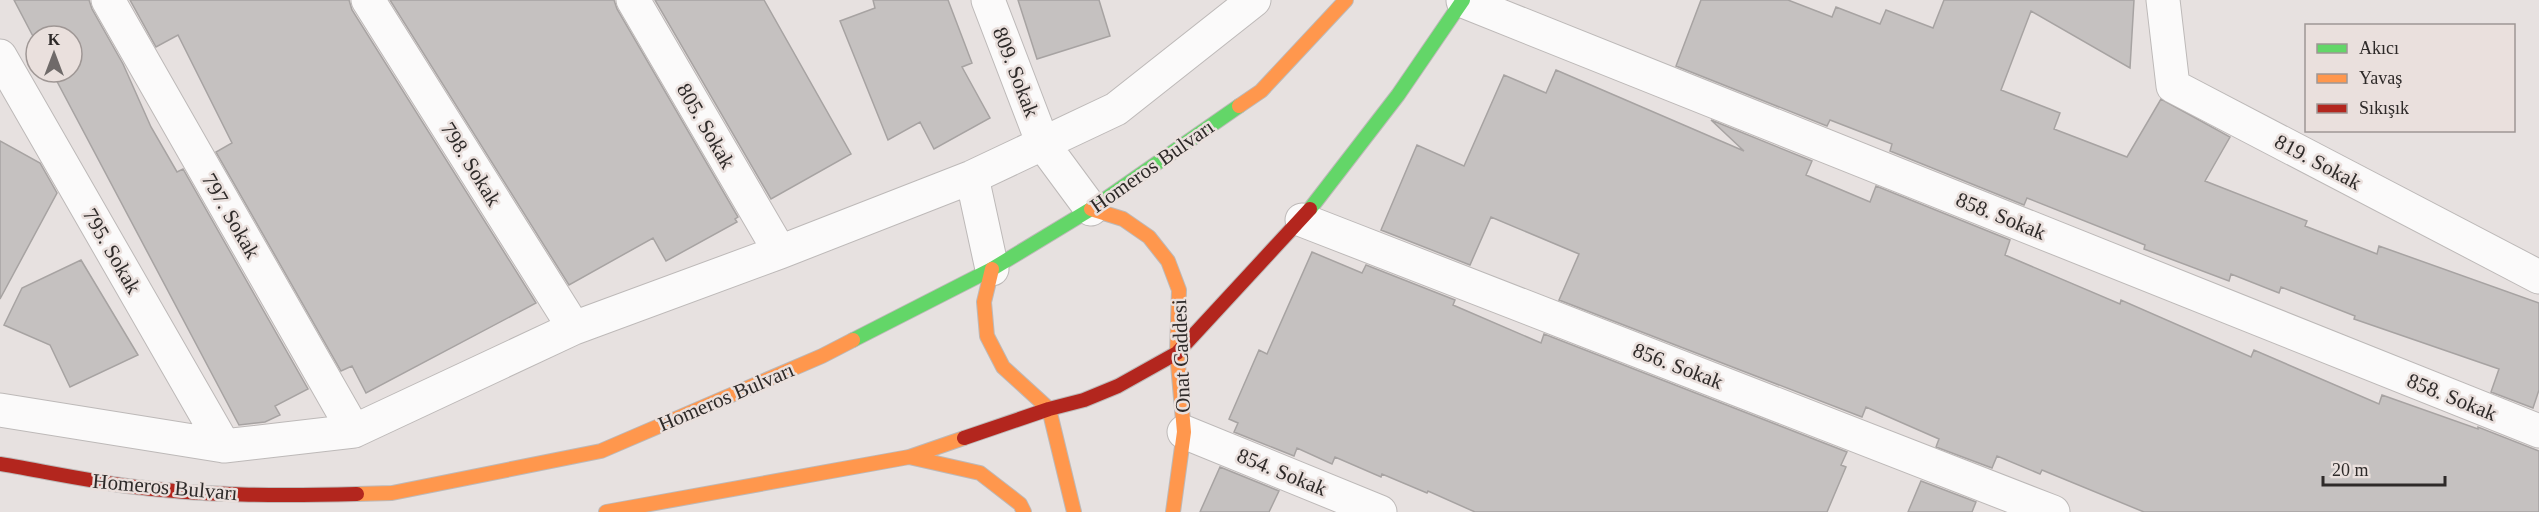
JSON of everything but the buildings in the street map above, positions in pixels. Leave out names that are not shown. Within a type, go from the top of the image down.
[{"type":"main road","name":"Homeros Bulvarı","points":[[0,464],[128,486],[196,492],[294,496],[393,493],[601,451],[822,356],[992,269],[1091,209],[1261,91],[1346,0]]},
{"type":"main road","points":[[606,512],[909,457],[1049,409],[1084,400],[1119,386],[1177,352],[1302,220],[1398,95],[1463,0]]},
{"type":"main road","name":"Onat Caddesi","points":[[1091,209],[1123,219],[1149,237],[1168,261],[1179,290],[1177,352],[1184,432],[1173,512]]},
{"type":"main road","points":[[992,269],[984,302],[987,336],[1003,367],[1049,409],[1074,512]]},
{"type":"main road","points":[[909,457],[980,473],[1020,504],[1024,512]]},
{"type":"main road","points":[[705,508],[788,478]]},
{"type":"street","name":"797. Sokak","points":[[108,0],[354,431]]},
{"type":"street","name":"798. Sokak","points":[[368,0],[574,328]]},
{"type":"street","name":"805. Sokak","points":[[633,0],[780,252]]},
{"type":"street","name":"809. Sokak","points":[[988,0],[1043,144],[1091,209]]},
{"type":"street","name":"858. Sokak","points":[[1463,0],[2539,431]]},
{"type":"street","name":"819. Sokak","points":[[2163,0],[2173,86],[2539,277]]},
{"type":"street","points":[[0,410],[224,446],[354,431],[574,328],[780,252],[972,177],[1043,144],[1116,109],[1252,1]]},
{"type":"street","name":"795. Sokak","points":[[0,56],[224,446]]},
{"type":"street","points":[[972,177],[992,269]]},
{"type":"street","name":"856. Sokak","points":[[1302,220],[2053,512]]},
{"type":"street","name":"854. Sokak","points":[[1184,432],[1380,512]]},
{"type":"traffic: fast","points":[[1310,209],[1398,95],[1463,0]]},
{"type":"traffic: fast","points":[[853,340],[992,269],[1091,209],[1239,106]]},
{"type":"traffic: slow","points":[[1239,106],[1261,91],[1346,0]]},
{"type":"traffic: slow","points":[[1091,209],[1123,219],[1149,237],[1168,261],[1179,290],[1177,353],[1184,432],[1173,512]]},
{"type":"traffic: slow","points":[[992,269],[984,302],[987,336],[1003,367],[1049,409],[1074,512]]},
{"type":"traffic: slow","points":[[357,494],[392,493],[601,451],[822,356],[853,340]]},
{"type":"traffic: slow","points":[[606,512],[909,457],[964,438]]},
{"type":"traffic: slow","points":[[909,457],[980,473],[1020,504],[1024,512]]},
{"type":"traffic: jam","points":[[964,438],[1049,409],[1084,400],[1118,386],[1177,353],[1310,209]]},
{"type":"traffic: jam","points":[[0,464],[127,486],[184,492],[271,495],[357,494]]}]
